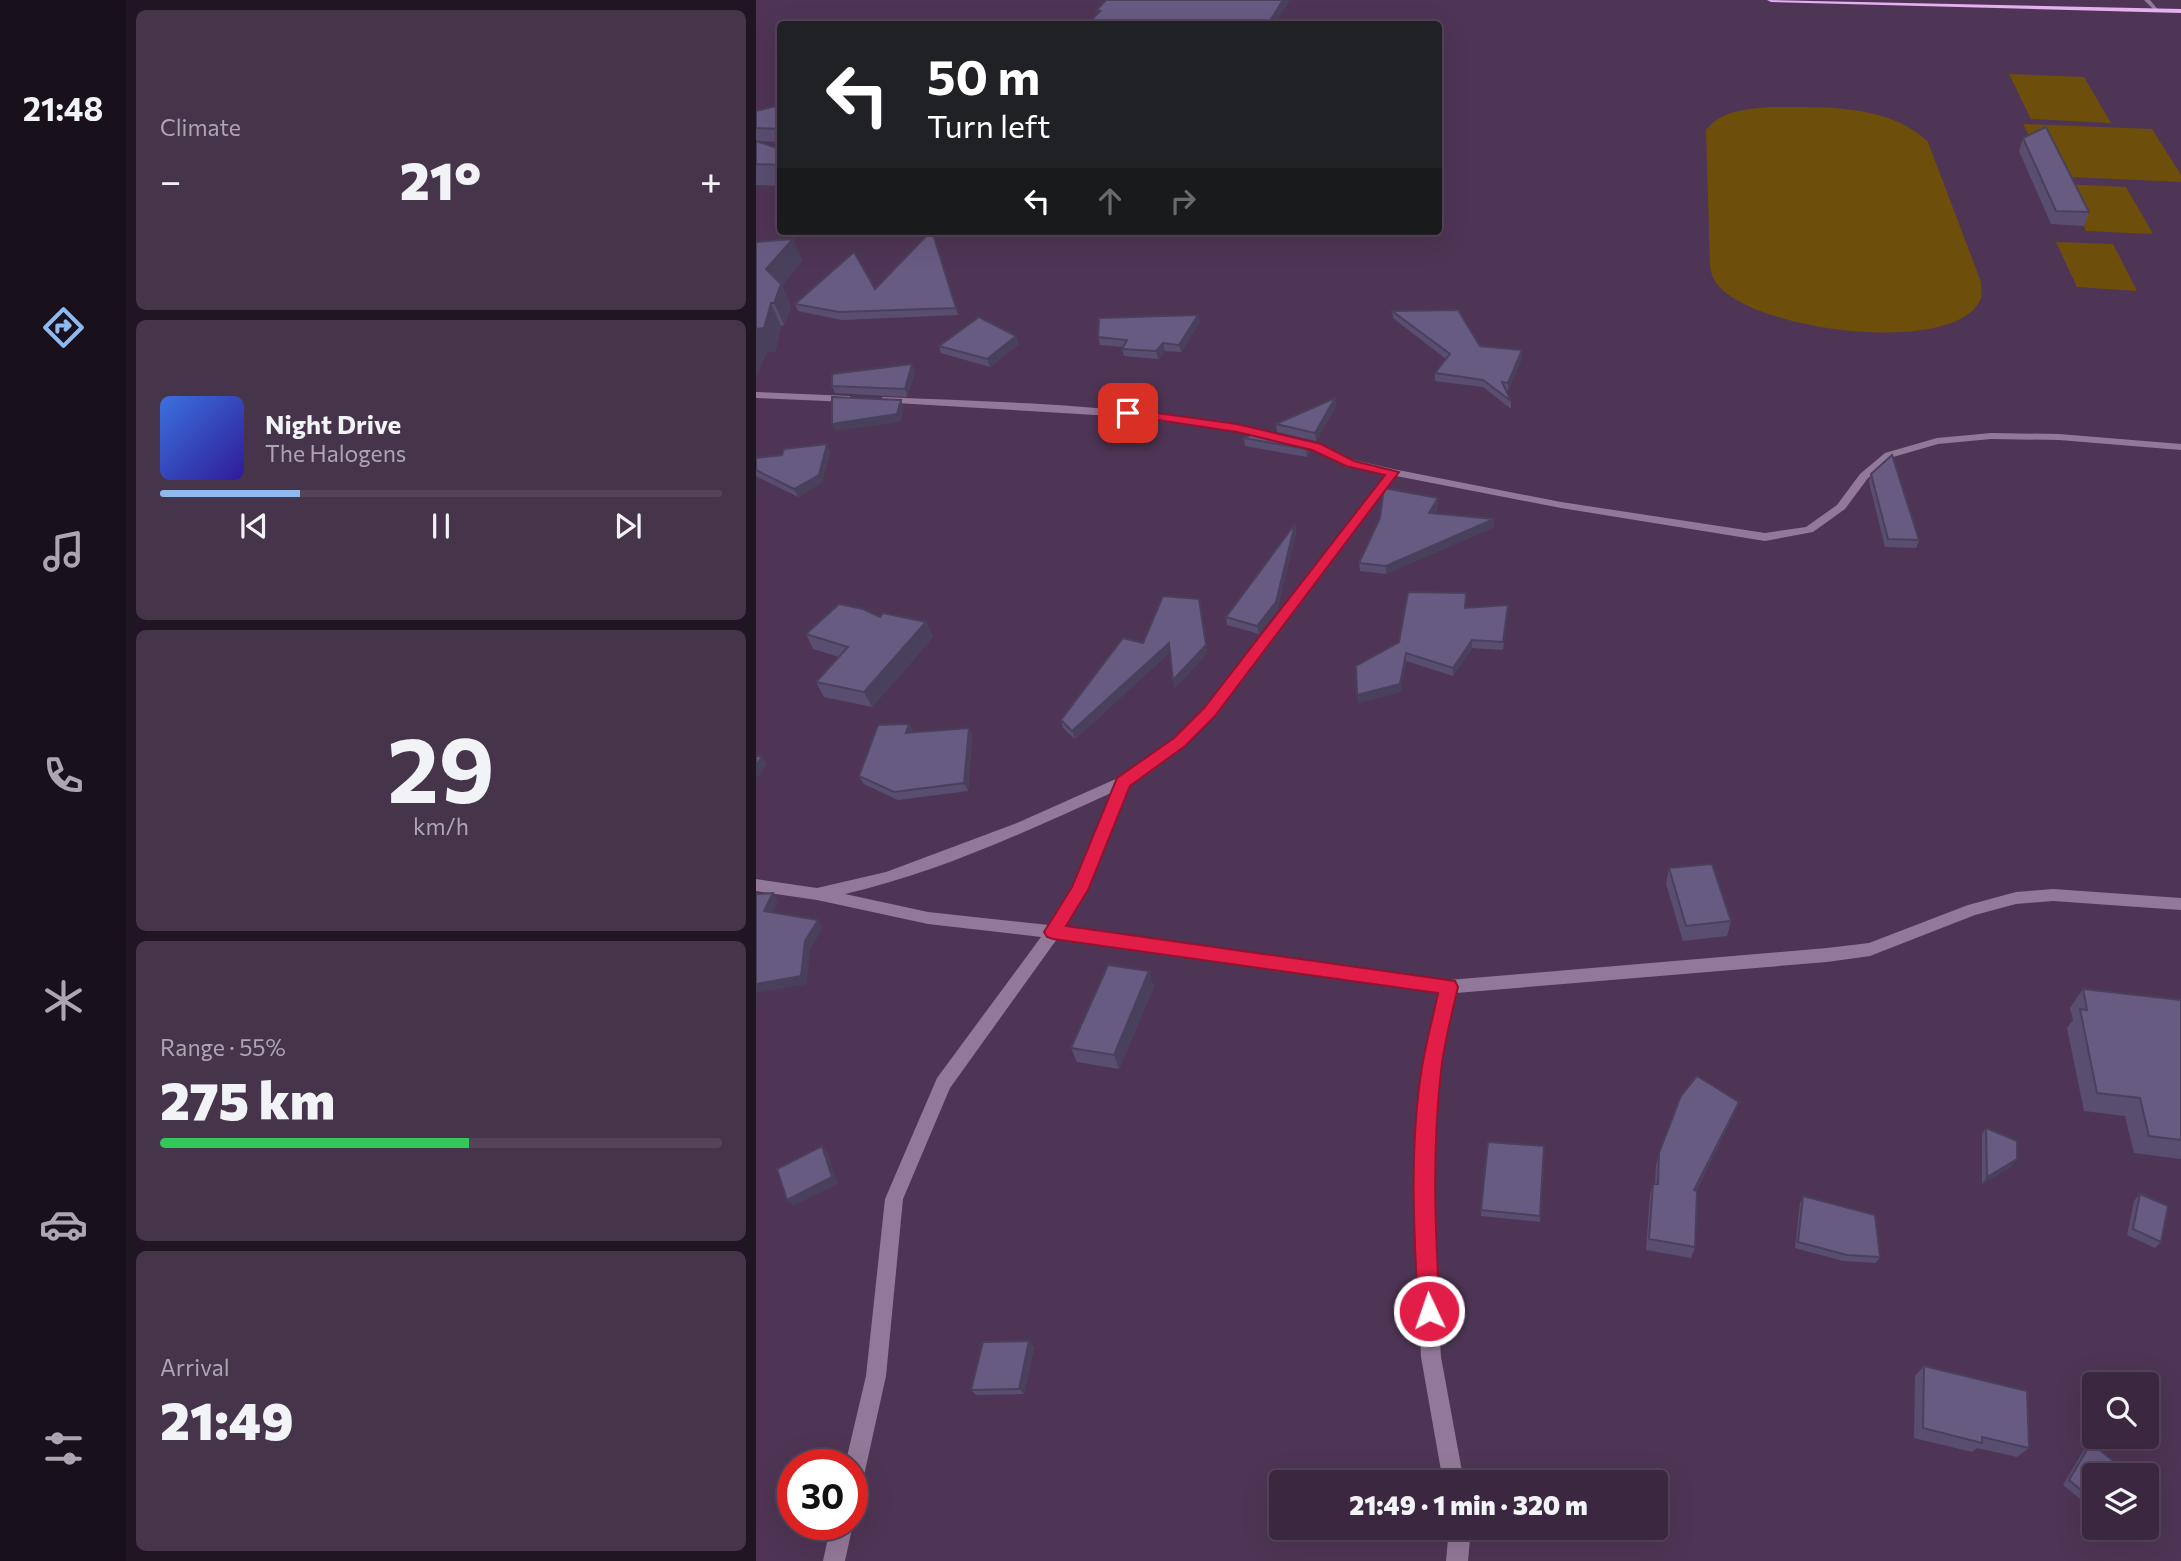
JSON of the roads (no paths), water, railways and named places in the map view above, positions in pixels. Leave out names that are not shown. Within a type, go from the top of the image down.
[{"type":"main road","points":[[1771,0],[2181,11]]},
{"type":"street","points":[[2147,0],[2158,11]]},
{"type":"street","points":[[756,395],[856,399]]},
{"type":"street","points":[[870,400],[1128,413],[1237,428],[1317,447],[1351,463],[1393,472],[1561,505],[1765,537],[1810,530],[1841,507],[1864,476],[1889,455],[1937,441],[1991,436],[2059,437],[2181,447]]},
{"type":"street","points":[[817,894],[888,878],[1022,827],[1123,782],[1180,742],[1209,712],[1393,472]]},
{"type":"street","points":[[859,1449],[876,1376],[894,1199],[943,1083],[1053,932],[1079,890],[1123,782]]},
{"type":"street","points":[[756,885],[817,894],[928,918],[1053,932],[1449,987],[1827,955],[1870,949],[1973,908],[2016,898],[2053,895],[2181,904]]},
{"type":"street","points":[[1449,987],[1431,1068],[1426,1145],[1425,1242],[1431,1356],[1452,1470]]},
{"type":"street","points":[[834,1561],[839,1540]]},
{"type":"street","points":[[1457,1561],[1459,1540]]}]
